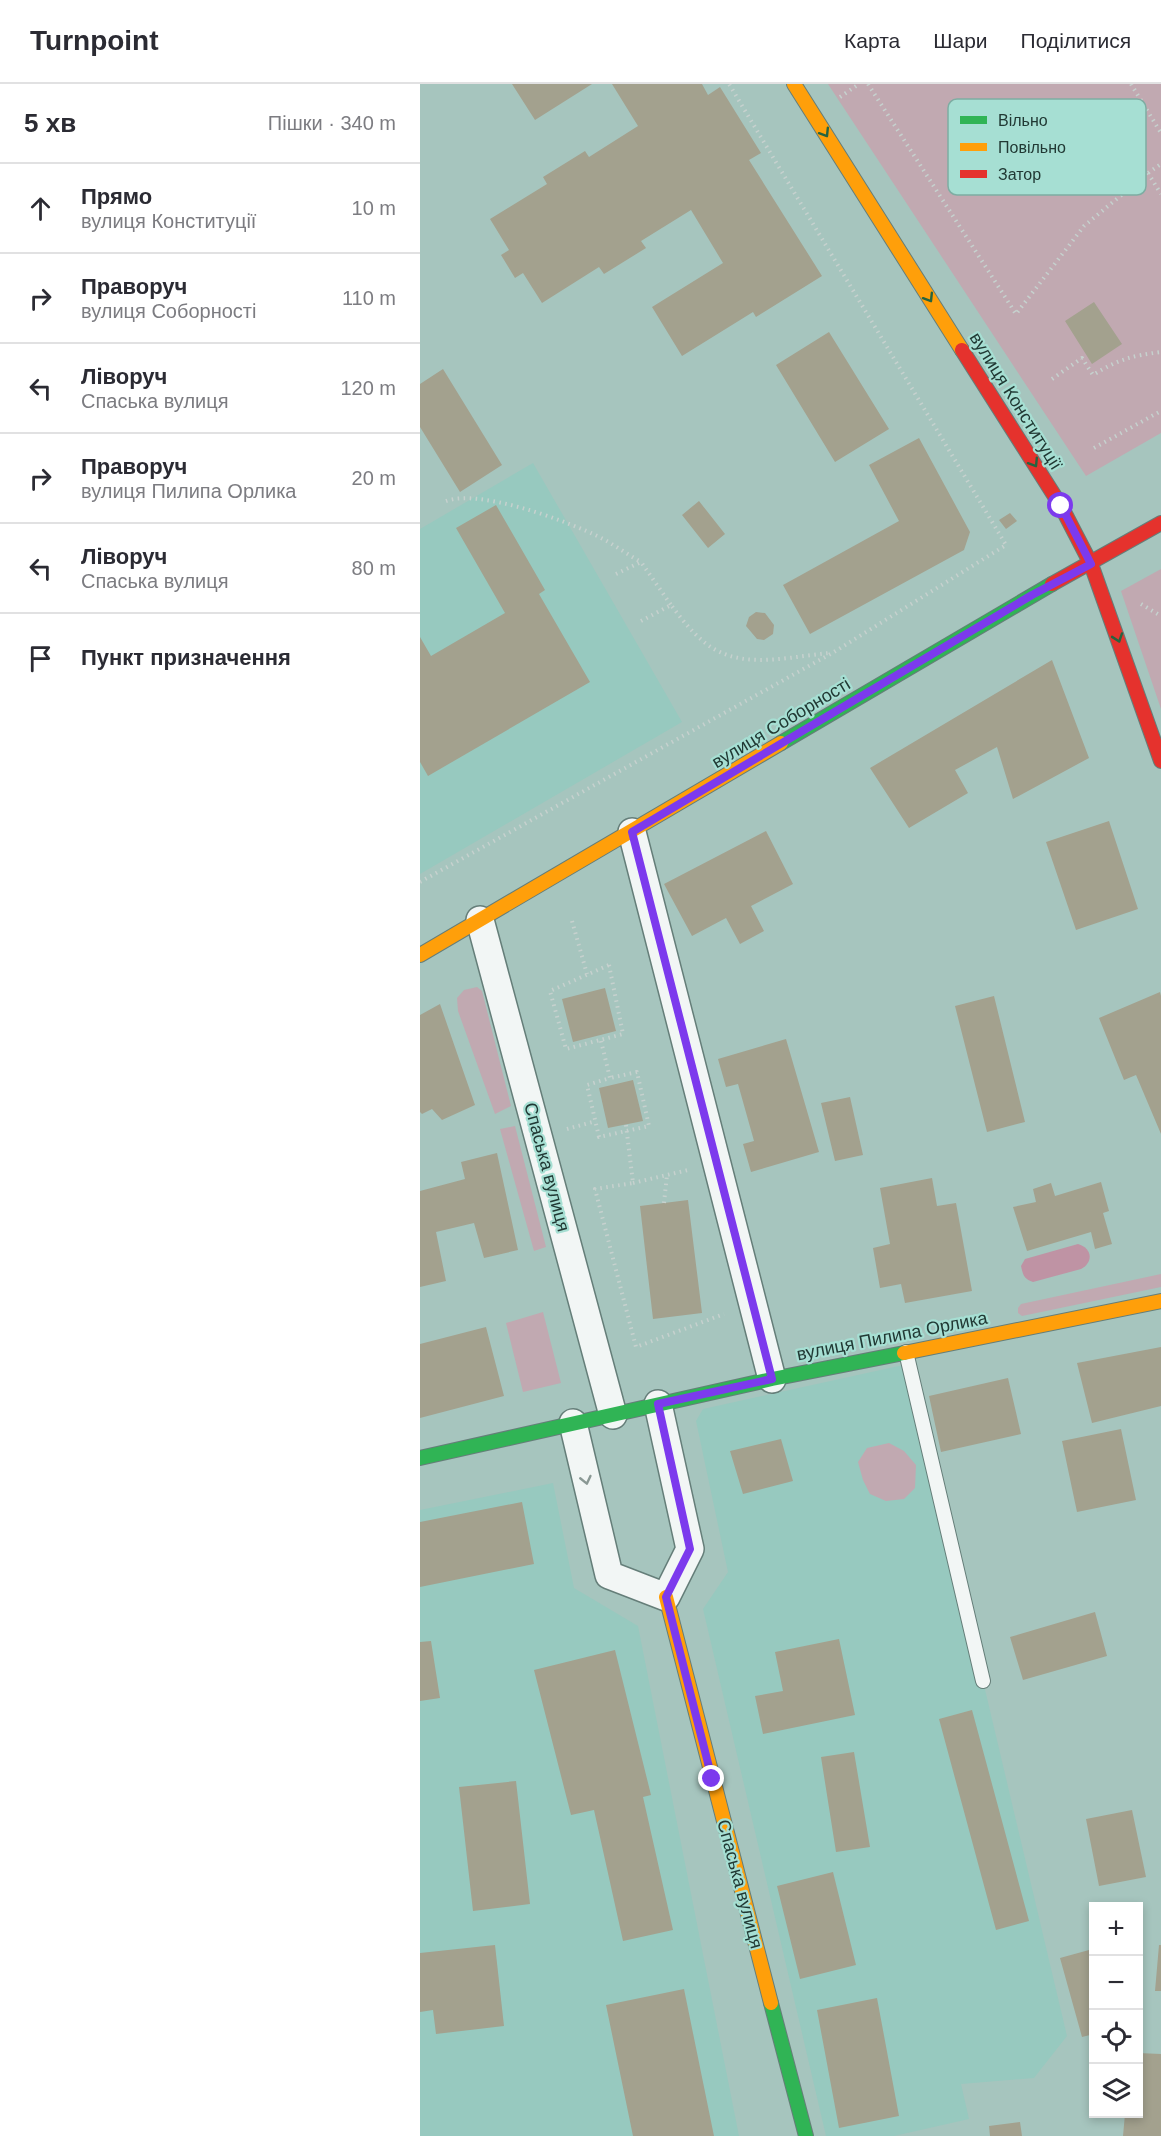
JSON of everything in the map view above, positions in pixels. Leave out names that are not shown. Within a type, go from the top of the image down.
[{"type":"street","name":"вулиця Конституції","points":[[794,84],[1061,506],[1091,564],[1161,761]]},
{"type":"street","name":"вулиця Соборності","points":[[421,952],[632,832],[1022,601],[1161,523]]},
{"type":"street","points":[[632,832],[772,1379]]},
{"type":"street","name":"Спаська вулиця","points":[[480,920],[613,1415]]},
{"type":"street","name":"вулиця Пилипа Орлика","points":[[420,1458],[772,1379],[1161,1301]]},
{"type":"street","points":[[573,1423],[609,1575],[666,1597],[690,1549],[658,1404]]},
{"type":"street","name":"Спаська вулиця","points":[[666,1597],[806,2136]]},
{"type":"lane","points":[[906,1352],[983,1681]]},
{"type":"path","points":[[420,882],[834,652],[1006,545],[729,84]]},
{"type":"path","points":[[833,102],[859,84]]},
{"type":"path","points":[[868,84],[1016,314],[1084,226],[1121,195]]},
{"type":"path","points":[[1131,84],[1140,99]]},
{"type":"path","points":[[1146,108],[1161,133]]},
{"type":"path","points":[[1161,164],[1148,172],[1161,194]]},
{"type":"path","points":[[1052,379],[1082,358],[1093,375],[1114,362],[1161,352]]},
{"type":"path","points":[[1094,448],[1161,411]]},
{"type":"path","points":[[446,501],[457,498],[514,504],[593,534],[641,562],[689,627],[714,648],[738,658],[764,659],[834,652]]},
{"type":"path","points":[[616,574],[641,562]]},
{"type":"path","points":[[1138,602],[1161,616]]},
{"type":"path","points":[[641,621],[671,605]]},
{"type":"path","points":[[572,921],[587,974]]},
{"type":"path","points":[[609,965],[623,1034],[601,1041],[566,1049],[550,991],[609,965]]},
{"type":"path","points":[[601,1041],[610,1078]]},
{"type":"path","points":[[637,1072],[649,1126],[599,1137],[596,1121],[587,1085],[637,1072]]},
{"type":"path","points":[[557,1132],[596,1121]]},
{"type":"path","points":[[626,1125],[633,1183]]},
{"type":"path","points":[[664,1203],[667,1175],[595,1189],[636,1347],[732,1311]]},
{"type":"shaded area","points":[[828,84],[1161,84],[1161,433],[1086,476]]},
{"type":"shaded area","points":[[533,463],[682,722],[420,874],[420,529]]},
{"type":"shaded area","points":[[1161,569],[1161,709],[1121,591]]},
{"type":"shaded area","points":[[477,987],[482,991],[511,1106],[495,1114],[458,1011],[457,998],[464,990]]},
{"type":"shaded area","points":[[515,1126],[546,1247],[534,1251],[500,1129]]},
{"type":"shaded area","points":[[1078,1244],[1083,1246],[1090,1255],[1088,1263],[1081,1269],[1033,1282],[1024,1276],[1021,1266],[1025,1259]]},
{"type":"shaded area","points":[[1161,1274],[1161,1287],[1022,1316],[1018,1313],[1021,1304]]},
{"type":"shaded area","points":[[543,1312],[561,1383],[523,1392],[506,1323]]},
{"type":"shaded area","points":[[908,1364],[1067,2036],[1034,2078],[961,2084],[969,2119],[894,2136],[826,2136],[703,1609],[728,1572],[696,1421],[703,1409]]},
{"type":"shaded area","points":[[889,1443],[904,1451],[916,1465],[915,1488],[904,1499],[886,1501],[870,1494],[858,1462],[867,1448]]},
{"type":"shaded area","points":[[553,1483],[574,1588],[638,1626],[739,2136],[420,2136],[420,1510]]},
{"type":"building","points":[[512,84],[592,84],[535,120]]},
{"type":"building","points":[[612,84],[702,84],[708,95],[720,87],[761,153],[749,160],[822,276],[756,317],[753,312],[682,356],[652,307],[723,263],[691,210],[641,241],[646,248],[604,274],[599,267],[542,303],[523,273],[515,278],[501,255],[509,250],[490,219],[547,184],[543,177],[585,151],[589,157],[638,126]]},
{"type":"building","points":[[1094,302],[1122,344],[1092,364],[1065,321]]},
{"type":"building","points":[[829,332],[889,429],[835,462],[776,365]]},
{"type":"building","points":[[443,369],[502,465],[460,492],[420,427],[420,384]]},
{"type":"building","points":[[919,438],[970,532],[964,550],[810,634],[783,585],[899,521],[869,465]]},
{"type":"building","points":[[699,501],[725,534],[708,548],[682,515]]},
{"type":"building","points":[[496,505],[545,590],[539,594],[590,682],[428,776],[420,762],[420,637],[431,656],[505,613],[456,528]]},
{"type":"building","points":[[1010,513],[1017,521],[1006,529],[999,520]]},
{"type":"building","points":[[756,612],[765,613],[774,625],[773,634],[764,640],[757,639],[746,626],[749,617]]},
{"type":"building","points":[[1052,660],[1089,758],[1013,799],[997,747],[955,770],[968,793],[909,828],[870,768]]},
{"type":"building","points":[[1109,821],[1138,909],[1076,930],[1046,842]]},
{"type":"building","points":[[766,831],[793,884],[751,906],[764,931],[740,944],[726,918],[692,936],[664,884]]},
{"type":"building","points":[[605,988],[616,1031],[573,1042],[562,999]]},
{"type":"building","points":[[1160,992],[1161,1134],[1136,1075],[1124,1080],[1099,1018]]},
{"type":"building","points":[[994,996],[1025,1122],[987,1132],[955,1006]]},
{"type":"building","points":[[440,1004],[475,1105],[442,1120],[432,1109],[422,1114],[420,1112],[420,1015]]},
{"type":"building","points":[[786,1039],[819,1152],[751,1172],[743,1144],[754,1141],[738,1084],[726,1087],[718,1059]]},
{"type":"building","points":[[633,1080],[643,1121],[608,1128],[599,1088]]},
{"type":"building","points":[[850,1097],[863,1155],[835,1161],[821,1103]]},
{"type":"building","points":[[497,1153],[518,1250],[484,1258],[474,1223],[436,1232],[446,1281],[420,1287],[420,1191],[465,1179],[461,1162]]},
{"type":"building","points":[[932,1178],[937,1206],[956,1203],[972,1291],[905,1303],[901,1284],[880,1288],[873,1248],[890,1244],[880,1188]]},
{"type":"building","points":[[1101,1182],[1109,1211],[1103,1213],[1112,1244],[1095,1249],[1091,1232],[1027,1251],[1013,1207],[1036,1202],[1033,1189],[1051,1183],[1055,1196]]},
{"type":"building","points":[[688,1200],[702,1313],[653,1319],[640,1206]]},
{"type":"building","points":[[486,1327],[504,1396],[420,1418],[420,1344]]},
{"type":"building","points":[[1161,1347],[1161,1406],[1092,1423],[1077,1363]]},
{"type":"building","points":[[1008,1378],[1021,1434],[941,1452],[929,1396]]},
{"type":"building","points":[[1121,1429],[1136,1500],[1077,1512],[1062,1441]]},
{"type":"building","points":[[781,1439],[793,1481],[743,1494],[730,1451]]},
{"type":"building","points":[[522,1502],[534,1564],[420,1587],[420,1522]]},
{"type":"building","points":[[1095,1612],[1107,1656],[1023,1680],[1010,1637]]},
{"type":"building","points":[[839,1639],[855,1715],[763,1734],[755,1696],[783,1691],[775,1652]]},
{"type":"building","points":[[431,1641],[440,1698],[420,1701],[420,1642]]},
{"type":"building","points":[[615,1650],[651,1795],[643,1797],[673,1930],[623,1941],[594,1810],[571,1815],[534,1670]]},
{"type":"building","points":[[972,1710],[1029,1921],[996,1930],[939,1719]]},
{"type":"building","points":[[854,1752],[870,1847],[836,1852],[821,1757]]},
{"type":"building","points":[[516,1781],[530,1904],[473,1911],[459,1787]]},
{"type":"building","points":[[1132,1810],[1146,1877],[1099,1886],[1086,1819]]},
{"type":"building","points":[[833,1872],[856,1965],[800,1979],[777,1886]]},
{"type":"building","points":[[495,1945],[504,2026],[436,2034],[433,2010],[420,2012],[420,1953]]},
{"type":"building","points":[[1159,1945],[1161,1945],[1161,1991],[1155,1991]]},
{"type":"building","points":[[1089,1950],[1089,2035],[1082,2037],[1060,1958]]},
{"type":"building","points":[[684,1989],[714,2136],[633,2136],[606,2005]]},
{"type":"building","points":[[877,1998],[899,2116],[839,2128],[817,2010]]},
{"type":"building","points":[[1143,2053],[1161,2054],[1161,2136],[1123,2136],[1125,2118],[1143,2118]]},
{"type":"building","points":[[1020,2122],[1022,2136],[990,2136],[989,2126]]},
{"type":"traffic: fast","points":[[781,743],[1052,584]]},
{"type":"traffic: fast","points":[[420,1458],[772,1379],[904,1353]]},
{"type":"traffic: fast","points":[[771,2003],[806,2136]]},
{"type":"traffic: slow","points":[[794,84],[962,350]]},
{"type":"traffic: slow","points":[[420,955],[781,743]]},
{"type":"traffic: slow","points":[[904,1353],[1161,1301]]},
{"type":"traffic: slow","points":[[666,1597],[771,2003]]},
{"type":"traffic: jam","points":[[962,350],[1061,506],[1091,564],[1161,761]]},
{"type":"traffic: jam","points":[[1052,584],[1161,523]]},
{"type":"route","points":[[712,1779],[666,1597],[690,1549],[658,1404],[772,1379],[632,832],[1032,595],[1091,564],[1061,506]]}]
